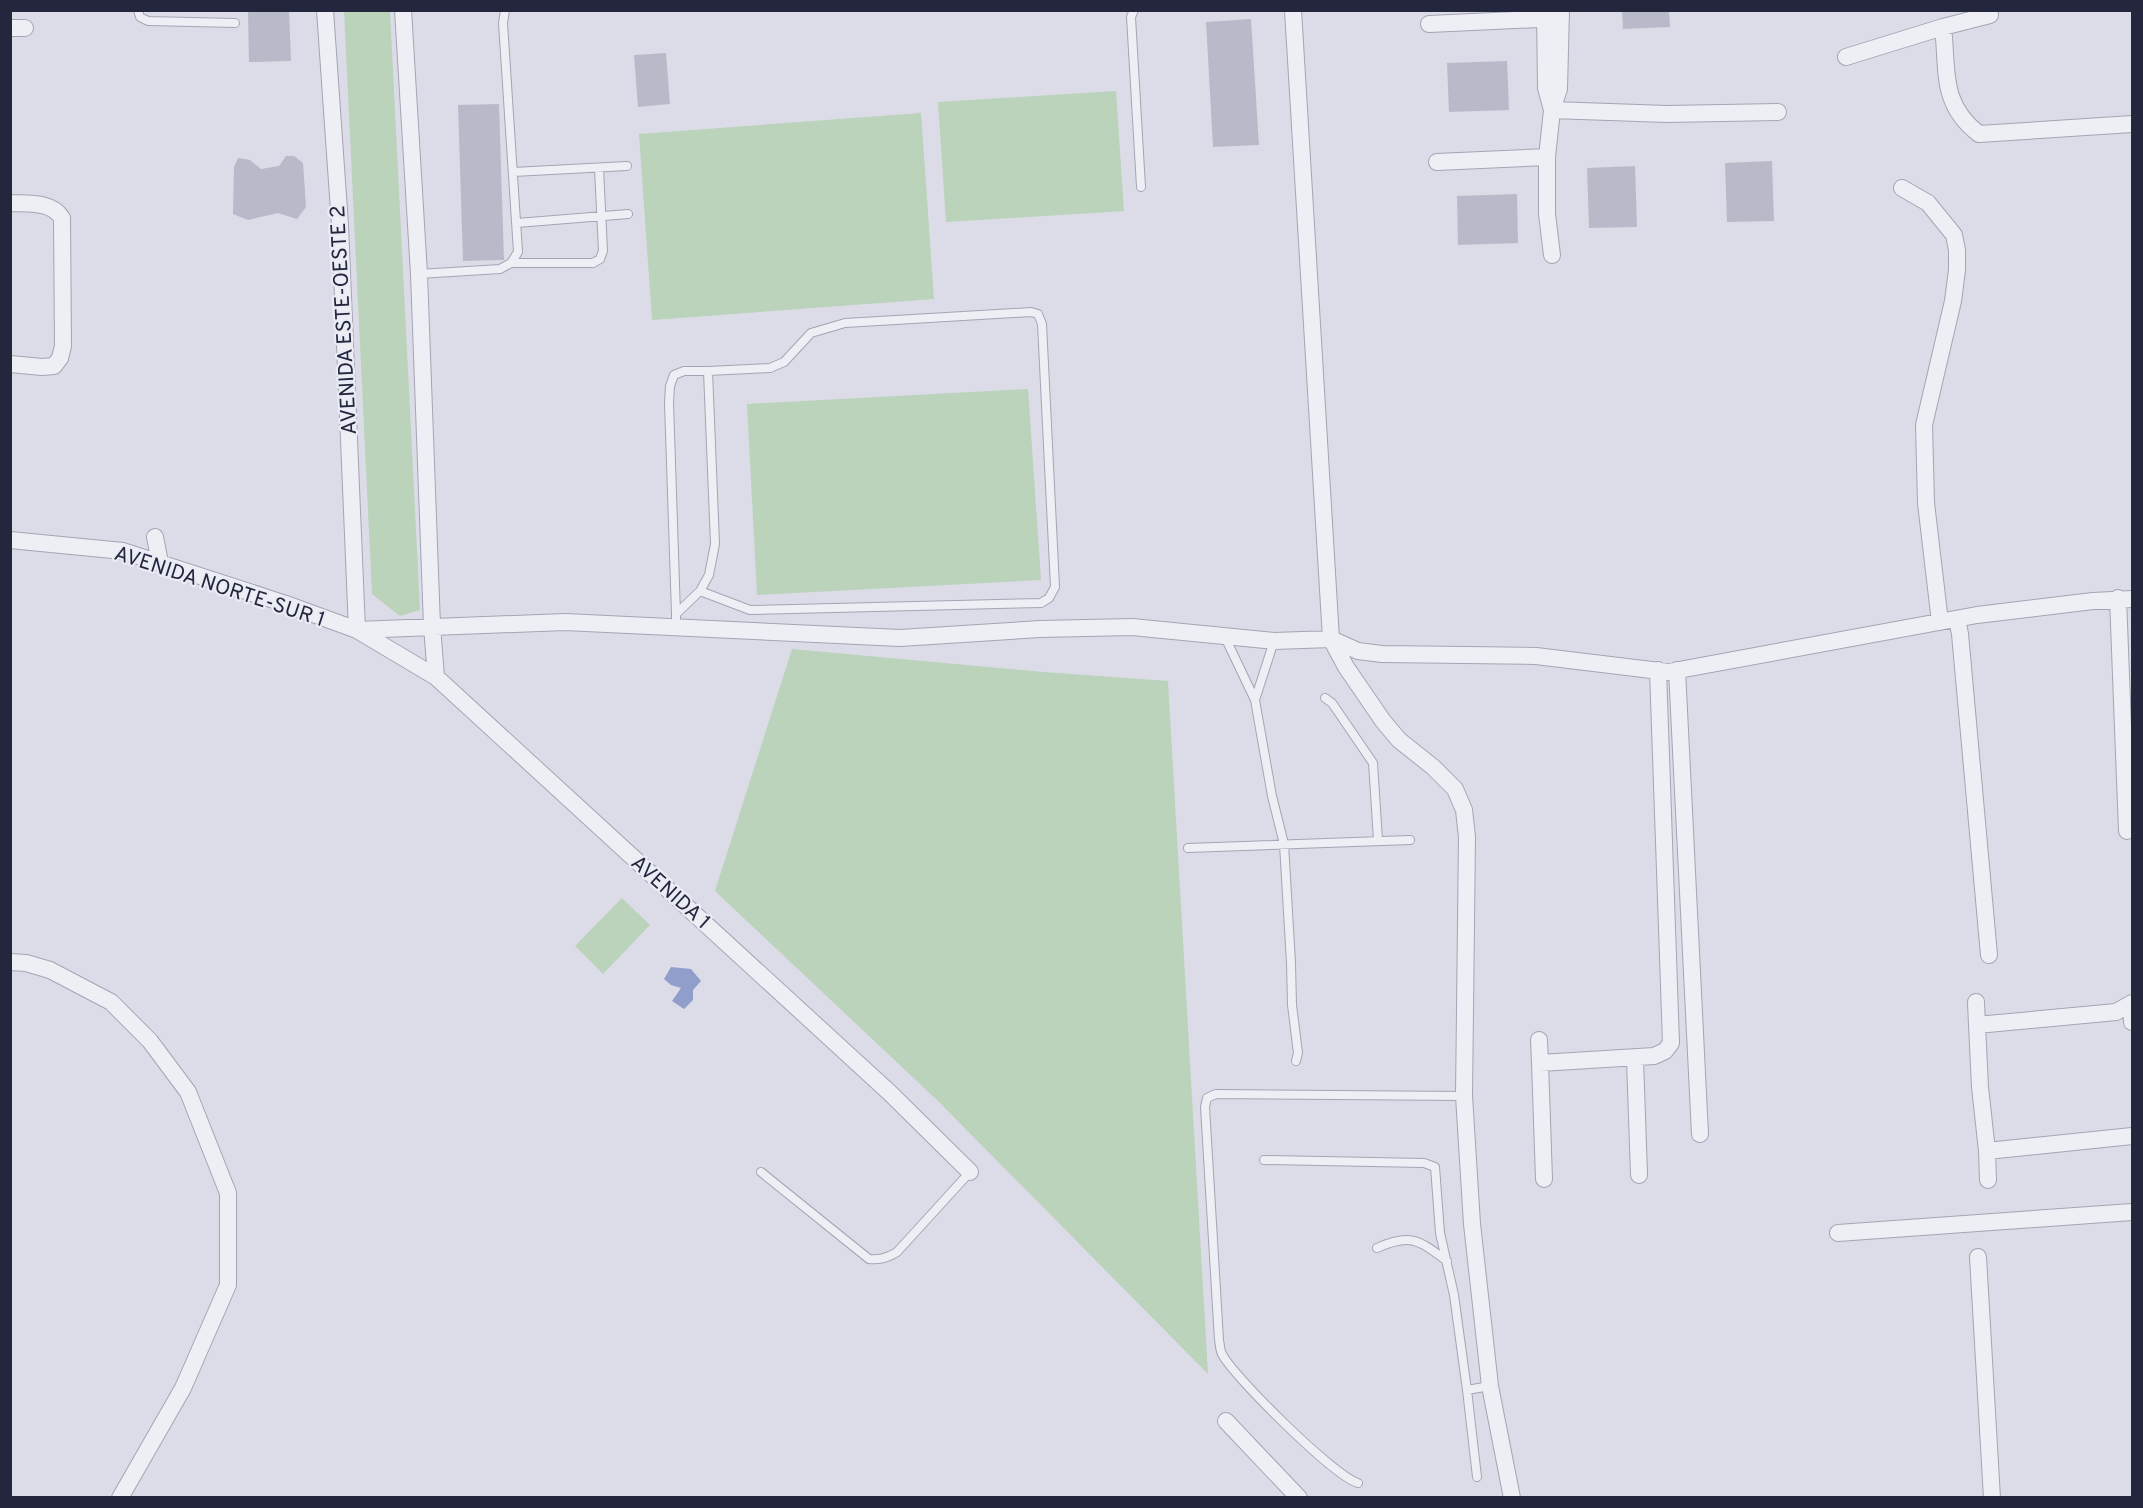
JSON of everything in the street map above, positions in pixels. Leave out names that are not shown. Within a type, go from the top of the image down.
[{"type":"street","name":"AVENIDA ESTE-OESTE 2","points":[[325,10],[340,225],[357,630]]},
{"type":"street","points":[[403,10],[419,274],[432,626],[436,677]]},
{"type":"street","points":[[1293,10],[1331,639],[1346,667],[1383,721],[1399,740],[1433,767],[1455,789],[1464,810],[1467,837],[1464,1096],[1472,1224],[1490,1386],[1512,1497]]},
{"type":"street","points":[[1429,24],[1553,14],[1546,88],[1552,110],[1547,157],[1547,214],[1552,255]]},
{"type":"street","points":[[1846,57],[1990,15]]},
{"type":"street","points":[[1943,27],[1948,92],[1955,109],[1979,134],[2133,124]]},
{"type":"street","points":[[1552,110],[1667,114],[1778,112]]},
{"type":"street","points":[[1437,162],[1547,157]]},
{"type":"street","points":[[1902,188],[1928,203],[1954,235],[1957,250],[1953,301],[1924,425],[1926,503],[1948,621],[1960,634],[1989,955]]},
{"type":"street","points":[[10,203],[49,206],[58,211],[62,218],[63,346],[54,366],[10,364]]},
{"type":"street","points":[[155,537],[160,563]]},
{"type":"street","name":"AVENIDA NORTE-SUR 1","points":[[10,540],[123,551],[286,604],[357,630]]},
{"type":"street","points":[[357,630],[565,622],[676,621],[900,638],[1132,627],[1274,641],[1331,639],[1358,651],[1382,654],[1536,656],[1668,672],[1948,621],[2125,599],[2127,831]]},
{"type":"street","name":"AVENIDA 1","points":[[357,630],[436,677],[890,1093],[970,1172]]},
{"type":"street","points":[[1540,1063],[1635,1059],[1654,1056],[1665,1051],[1671,1043],[1658,670]]},
{"type":"street","points":[[1677,670],[1700,1134]]},
{"type":"street","points":[[10,962],[50,969],[111,1002],[150,1041],[188,1092],[228,1193],[228,1285],[183,1388],[120,1497]]},
{"type":"street","points":[[1976,1002],[1988,1180]]},
{"type":"street","points":[[1977,1025],[2115,1012],[2132,1003],[2133,1022]]},
{"type":"street","points":[[1539,1040],[1544,1179]]},
{"type":"street","points":[[1635,1059],[1639,1175]]},
{"type":"street","points":[[1987,1151],[2133,1136]]},
{"type":"street","points":[[1838,1233],[2133,1212]]},
{"type":"street","points":[[1978,1257],[1992,1497]]},
{"type":"street","points":[[1226,1421],[1299,1497]]},
{"type":"lane","points":[[138,10],[140,17],[148,21],[235,22]]},
{"type":"lane","points":[[505,10],[503,23],[518,252],[511,263]]},
{"type":"lane","points":[[1134,10],[1131,17],[1141,187]]},
{"type":"lane","points":[[513,172],[627,166]]},
{"type":"lane","points":[[419,274],[500,269],[511,263],[592,263],[600,259],[603,251],[599,168]]},
{"type":"lane","points":[[517,223],[628,214]]},
{"type":"lane","points":[[676,621],[669,403],[670,386],[674,375],[684,370],[771,368],[784,362],[811,333],[845,323],[1031,312],[1038,314],[1042,324],[1055,587],[1049,598],[1041,603],[750,610],[700,591]]},
{"type":"lane","points":[[676,621],[700,591],[709,575],[715,544],[708,371]]},
{"type":"lane","points":[[1224,635],[1255,700],[1272,796],[1284,844],[1292,963],[1292,1005],[1298,1053],[1296,1061]]},
{"type":"lane","points":[[1255,700],[1274,641]]},
{"type":"lane","points":[[1325,698],[1332,703],[1373,763],[1378,840]]},
{"type":"lane","points":[[1188,848],[1410,840]]},
{"type":"lane","points":[[1358,1483],[1330,1466],[1288,1427],[1231,1366],[1222,1353],[1219,1340],[1205,1107],[1207,1098],[1216,1094],[1464,1096]]},
{"type":"lane","points":[[1264,1160],[1424,1163],[1434,1167],[1440,1233],[1454,1295],[1477,1477]]},
{"type":"lane","points":[[761,1172],[869,1259],[878,1260],[897,1252],[970,1172]]},
{"type":"lane","points":[[1377,1248],[1394,1240],[1410,1239],[1424,1244],[1447,1261]]},
{"type":"lane","points":[[1467,1390],[1490,1386]]},
{"type":"green space","points":[[344,11],[390,11],[420,610],[400,616],[372,594]]},
{"type":"green space","points":[[1116,91],[1124,211],[946,222],[938,102]]},
{"type":"green space","points":[[921,113],[934,299],[652,320],[639,134]]},
{"type":"green space","points":[[1028,389],[1041,580],[757,595],[747,404]]},
{"type":"green space","points":[[792,649],[1168,681],[1208,1374],[938,1101],[715,891]]},
{"type":"green space","points":[[622,898],[650,925],[603,974],[575,946]]},
{"type":"water","points":[[671,967],[691,969],[701,981],[693,990],[693,1000],[684,1009],[672,1001],[681,988],[671,985],[664,979]]},
{"type":"building","points":[[248,10],[289,10],[291,61],[249,62]]},
{"type":"building","points":[[1622,10],[1669,10],[1670,27],[1623,29]]},
{"type":"building","points":[[1251,19],[1259,145],[1213,147],[1206,22]]},
{"type":"building","points":[[666,53],[670,104],[638,107],[634,55]]},
{"type":"building","points":[[1507,61],[1509,110],[1449,112],[1447,63]]},
{"type":"building","points":[[499,104],[504,260],[463,261],[458,105]]},
{"type":"building","points":[[286,156],[294,156],[303,163],[306,207],[297,219],[278,213],[248,220],[233,214],[234,167],[238,158],[250,160],[261,169],[279,166]]},
{"type":"building","points":[[1772,161],[1774,221],[1727,222],[1725,163]]},
{"type":"building","points":[[1635,166],[1637,227],[1589,228],[1587,168]]},
{"type":"building","points":[[1517,194],[1518,243],[1458,245],[1457,196]]}]
